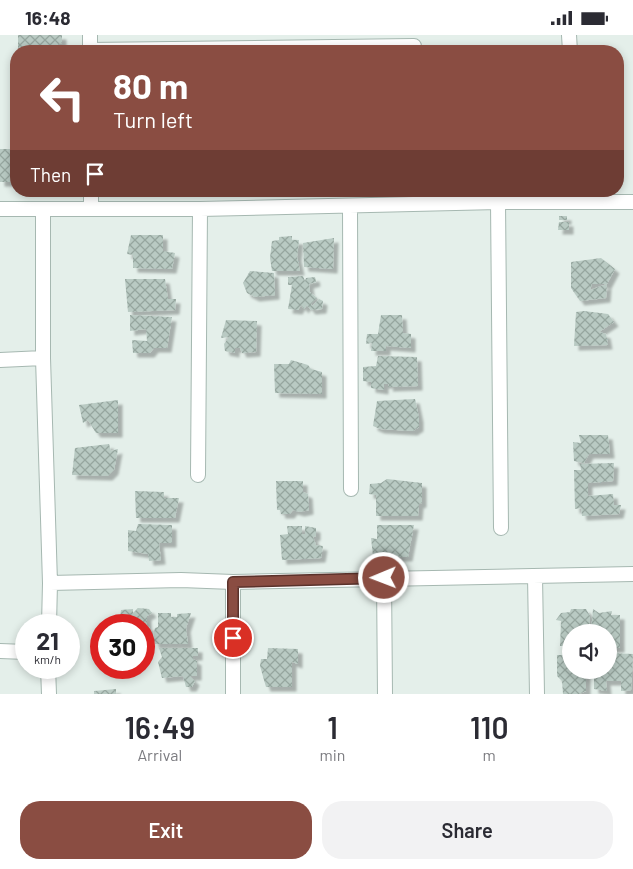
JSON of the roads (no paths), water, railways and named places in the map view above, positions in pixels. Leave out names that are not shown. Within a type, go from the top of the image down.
[{"type":"street","points":[[368,45],[414,44]]},
{"type":"street","points":[[91,197],[92,208]]},
{"type":"street","points":[[418,197],[418,206]]},
{"type":"street","points":[[0,209],[418,206],[498,203],[573,197],[633,202]]},
{"type":"street","points":[[498,203],[501,529]]},
{"type":"street","points":[[350,206],[351,489]]},
{"type":"street","points":[[43,209],[43,359],[49,614]]},
{"type":"street","points":[[198,475],[200,209]]},
{"type":"street","points":[[0,360],[43,359]]},
{"type":"street","points":[[50,583],[181,580],[233,582],[633,574]]},
{"type":"street","points":[[535,576],[537,694]]},
{"type":"street","points":[[384,578],[385,694]]},
{"type":"street","points":[[233,582],[233,694]]},
{"type":"street","points":[[0,651],[15,652]]},
{"type":"street","points":[[48,679],[49,694]]}]
